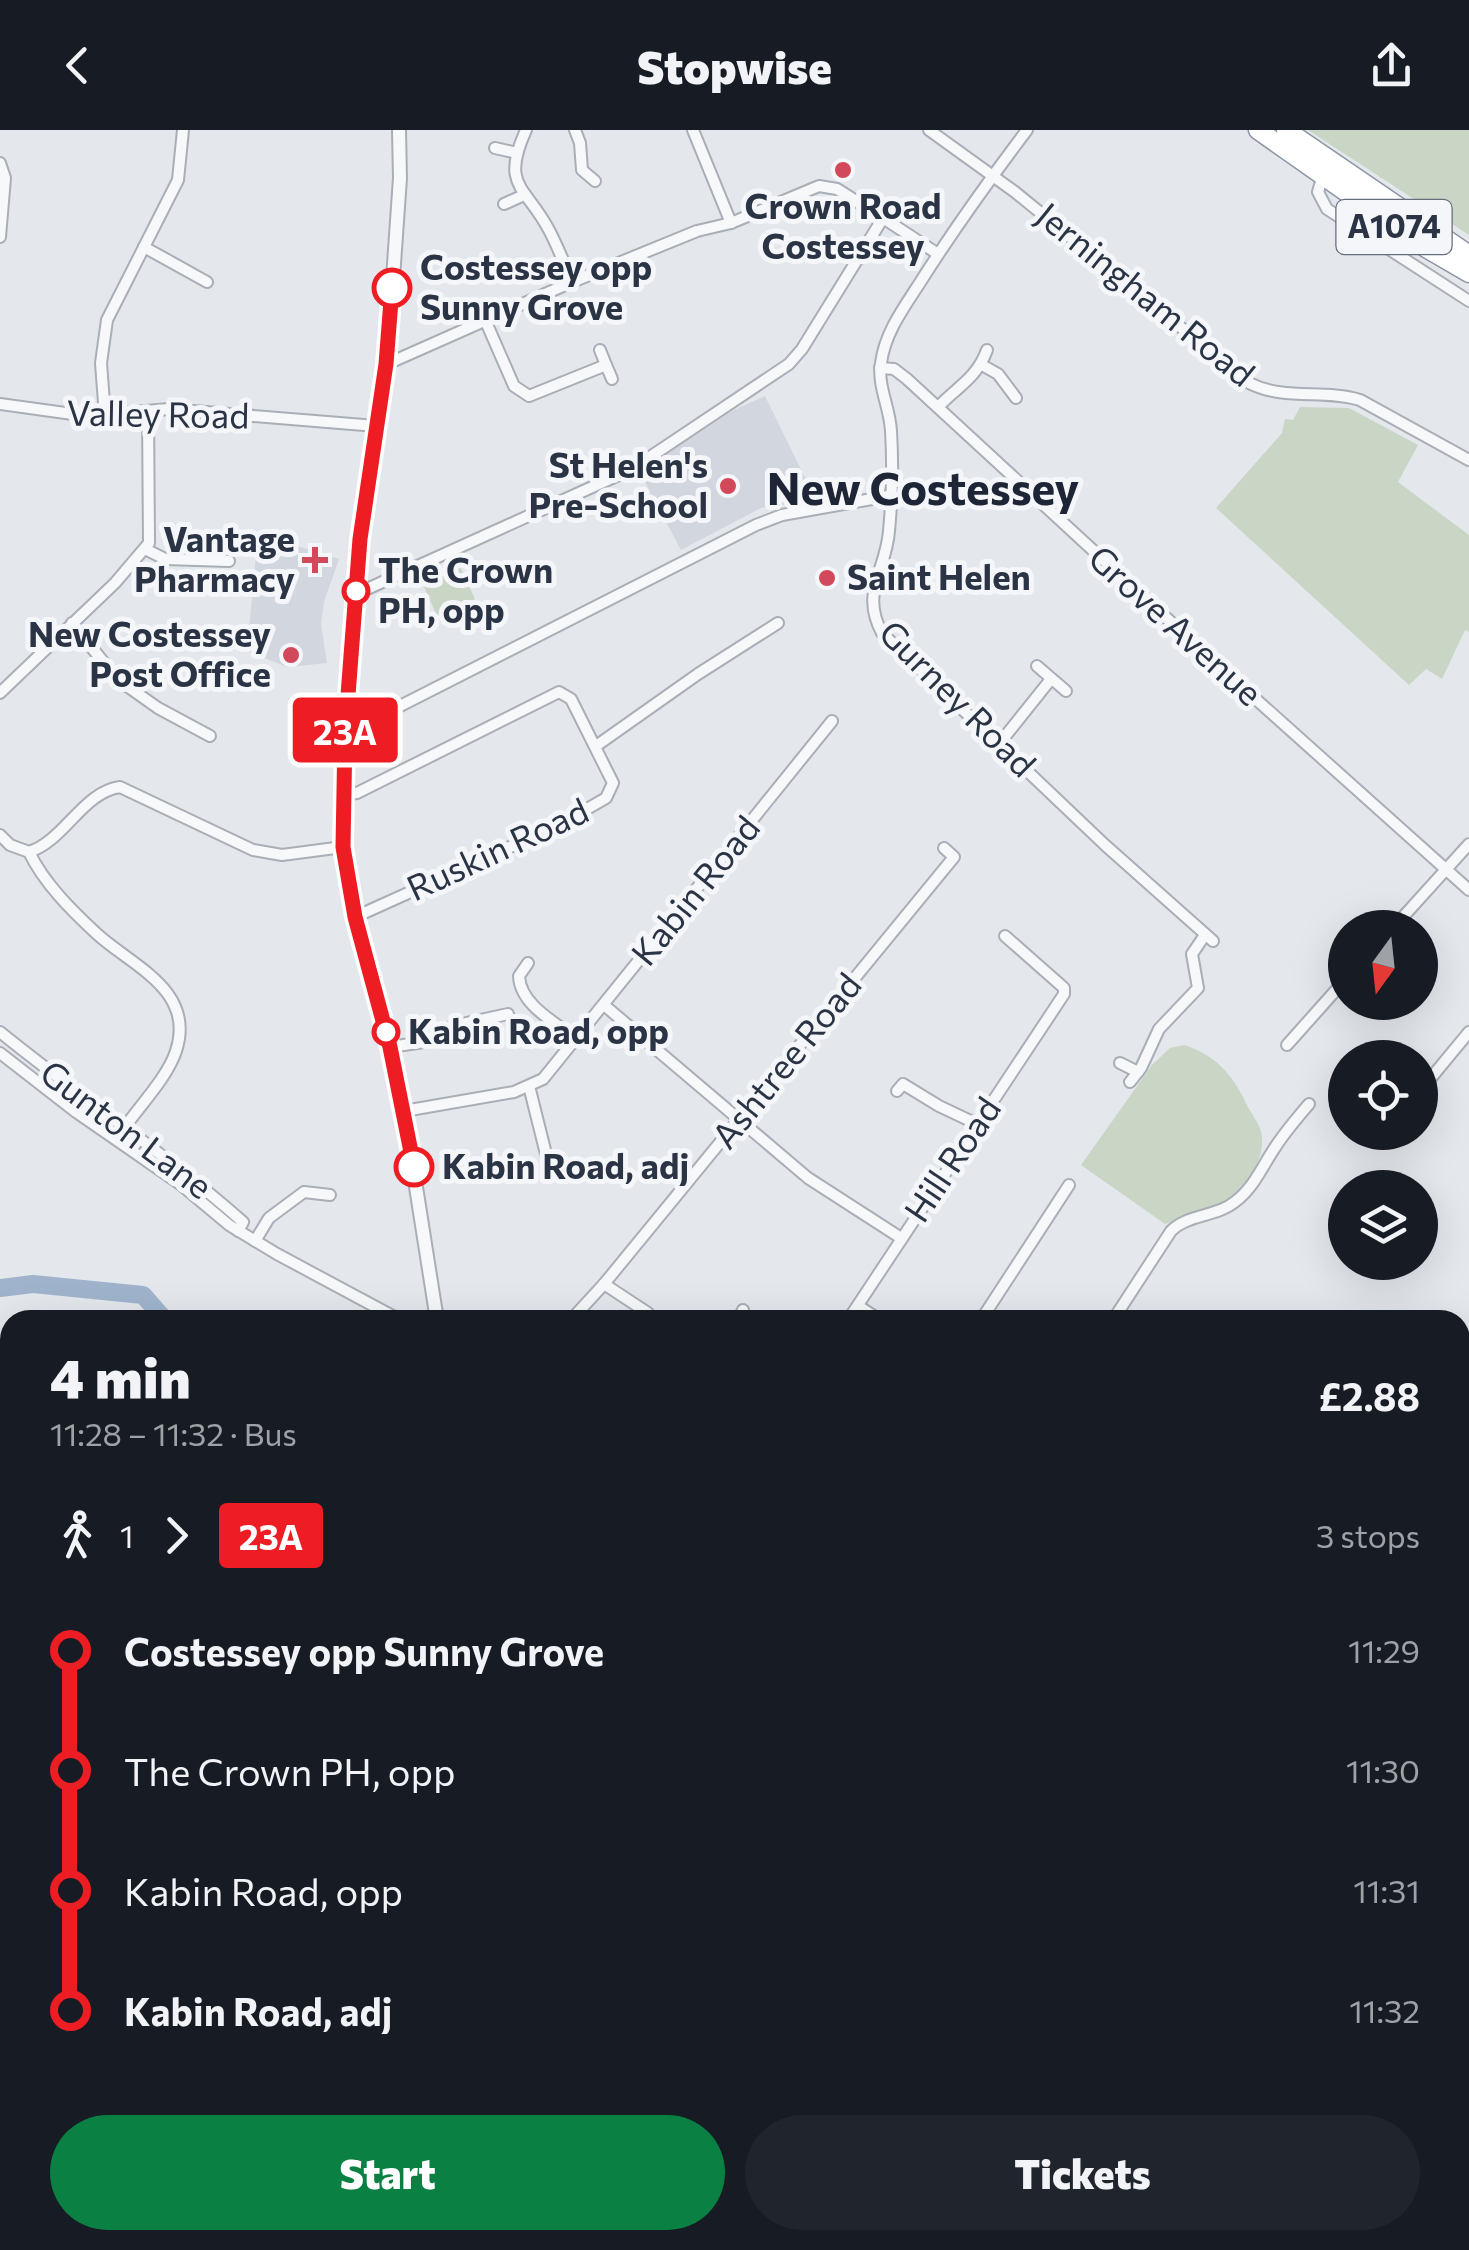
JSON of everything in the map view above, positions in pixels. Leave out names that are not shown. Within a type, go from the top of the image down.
[{"type":"highway","name":"A1074","points":[[1258,130],[1469,255]]},
{"type":"highway","name":"A1074","points":[[1286,130],[1426,248],[1469,273]]},
{"type":"street","points":[[106,416],[102,338],[107,320],[178,180],[184,130]]},
{"type":"street","points":[[399,130],[400,178],[386,364],[356,594],[345,734],[343,847],[355,917],[404,1110],[435,1310]]},
{"type":"street","points":[[526,130],[517,154],[515,179],[548,229],[572,282]]},
{"type":"street","points":[[575,130],[580,143],[576,170],[595,182]]},
{"type":"street","points":[[693,130],[731,223]]},
{"type":"street","name":"Jerningham Road","points":[[929,130],[992,175],[1249,383],[1281,394],[1348,396],[1360,400],[1469,460]]},
{"type":"street","name":"Gurney Road","points":[[1027,130],[992,175],[895,322],[880,368],[891,430],[889,496],[885,559],[871,595],[874,618],[882,633],[1209,938],[1192,954],[1198,988],[1160,1029],[1134,1077],[1120,1063]]},
{"type":"street","points":[[495,148],[517,154]]},
{"type":"street","points":[[0,163],[5,178],[0,237]]},
{"type":"street","points":[[1328,168],[1319,199],[1327,209],[1469,300]]},
{"type":"street","points":[[386,364],[572,282],[819,186],[829,185],[938,254]]},
{"type":"street","points":[[504,204],[524,195]]},
{"type":"street","points":[[356,594],[632,468],[790,364],[883,218]]},
{"type":"street","points":[[144,248],[208,282]]},
{"type":"street","points":[[486,322],[521,394],[529,396],[606,365]]},
{"type":"street","points":[[600,350],[612,379]]},
{"type":"street","points":[[938,407],[957,387],[974,377],[988,350]]},
{"type":"street","points":[[982,366],[998,374],[1016,398]]},
{"type":"street","name":"Grove Avenue","points":[[880,368],[899,372],[1469,890]]},
{"type":"street","name":"Valley Road","points":[[0,404],[67,415],[106,416],[169,409],[376,426]]},
{"type":"street","points":[[0,692],[145,549],[151,535],[148,412]]},
{"type":"street","points":[[345,734],[756,525],[782,516],[889,496]]},
{"type":"street","points":[[145,549],[165,559],[222,556]]},
{"type":"street","points":[[72,623],[117,679],[210,736]]},
{"type":"street","name":"Ruskin Road","points":[[355,917],[561,824],[606,798],[612,790],[612,776],[596,746],[698,674],[778,624]]},
{"type":"street","points":[[1037,666],[1066,692]]},
{"type":"street","points":[[999,744],[1052,678]]},
{"type":"street","points":[[342,795],[357,793],[559,692],[571,699],[596,746]]},
{"type":"street","points":[[198,730],[204,717]]},
{"type":"street","name":"Kabin Road","points":[[529,1086],[544,1079],[829,735],[832,721]]},
{"type":"street","points":[[28,852],[45,844],[105,792],[120,787],[253,850],[282,855],[343,847]]},
{"type":"street","points":[[0,835],[10,845],[28,852],[40,874],[96,934],[156,978],[171,998],[178,1015],[176,1051],[125,1127]]},
{"type":"street","points":[[1409,910],[1469,844]]},
{"type":"street","name":"Ashtree Road","points":[[581,1310],[954,857],[944,848]]},
{"type":"street","name":"Hill Road","points":[[855,1310],[976,1124],[1064,1004],[1064,988],[1011,936]]},
{"type":"street","points":[[521,990],[519,976],[528,962]]},
{"type":"street","points":[[505,980],[515,983],[536,1008],[577,1039]]},
{"type":"street","points":[[1287,1045],[1328,999]]},
{"type":"street","points":[[604,1005],[808,1178],[900,1238]]},
{"type":"street","points":[[390,1047],[431,1042],[453,1026],[508,1014]]},
{"type":"street","name":"Gunton Lane","points":[[0,1032],[232,1211],[243,1222],[238,1231]]},
{"type":"street","points":[[1438,1062],[1469,1032]]},
{"type":"street","name":"Gunton Lane","points":[[0,1053],[238,1231],[382,1310]]},
{"type":"street","points":[[897,1090],[903,1084],[976,1124]]},
{"type":"street","points":[[404,1110],[529,1086],[551,1174]]},
{"type":"street","points":[[1120,1310],[1171,1231],[1178,1224],[1218,1213],[1237,1201],[1308,1104]]},
{"type":"street","points":[[988,1310],[1069,1185]]},
{"type":"street","points":[[255,1241],[269,1218],[304,1192],[330,1195]]},
{"type":"street","points":[[604,1284],[643,1310]]},
{"type":"street","points":[[858,1306],[864,1310]]},
{"type":"shaded area","name":"St Helen's Pre-School","points":[[765,396],[816,500],[761,508],[681,550],[639,471],[734,410]]},
{"type":"shaded area","points":[[258,534],[339,559],[321,624],[327,663],[287,667],[247,651]]},
{"type":"green space","points":[[1308,130],[1469,130],[1469,235]]},
{"type":"green space","points":[[1300,407],[1349,408],[1418,445],[1398,482],[1469,535],[1469,632],[1465,630],[1442,679],[1426,669],[1409,685],[1216,508],[1282,433],[1285,419],[1293,420]]},
{"type":"green space","points":[[457,560],[475,599],[437,616],[420,578]]},
{"type":"green space","points":[[1184,1045],[1213,1060],[1235,1083],[1260,1128],[1262,1148],[1254,1170],[1230,1198],[1205,1212],[1165,1224],[1081,1165],[1152,1065],[1170,1048]]},
{"type":"waterway","points":[[0,1288],[33,1284],[143,1295],[156,1310]]},
{"type":"bus line","name":"23A","points":[[392,288],[386,364],[360,539],[345,734],[343,847],[346,878],[390,1047],[414,1167]]},
{"type":"place","name":"Crown Road Costessey","points":[[843,170]]},
{"type":"place","name":"Costessey opp Sunny Grove","points":[[392,288]]},
{"type":"place","name":"St Helen's Pre-School","points":[[728,486]]},
{"type":"place","name":"Vantage Pharmacy","points":[[315,560]]},
{"type":"place","name":"Saint Helen","points":[[827,578]]},
{"type":"place","name":"The Crown PH, opp","points":[[356,591]]},
{"type":"place","name":"New Costessey Post Office","points":[[291,655]]},
{"type":"place","name":"Kabin Road, opp","points":[[386,1032]]},
{"type":"place","name":"Kabin Road, adj","points":[[414,1167]]},
{"type":"district","name":"New Costessey","points":[[923,489]]}]
